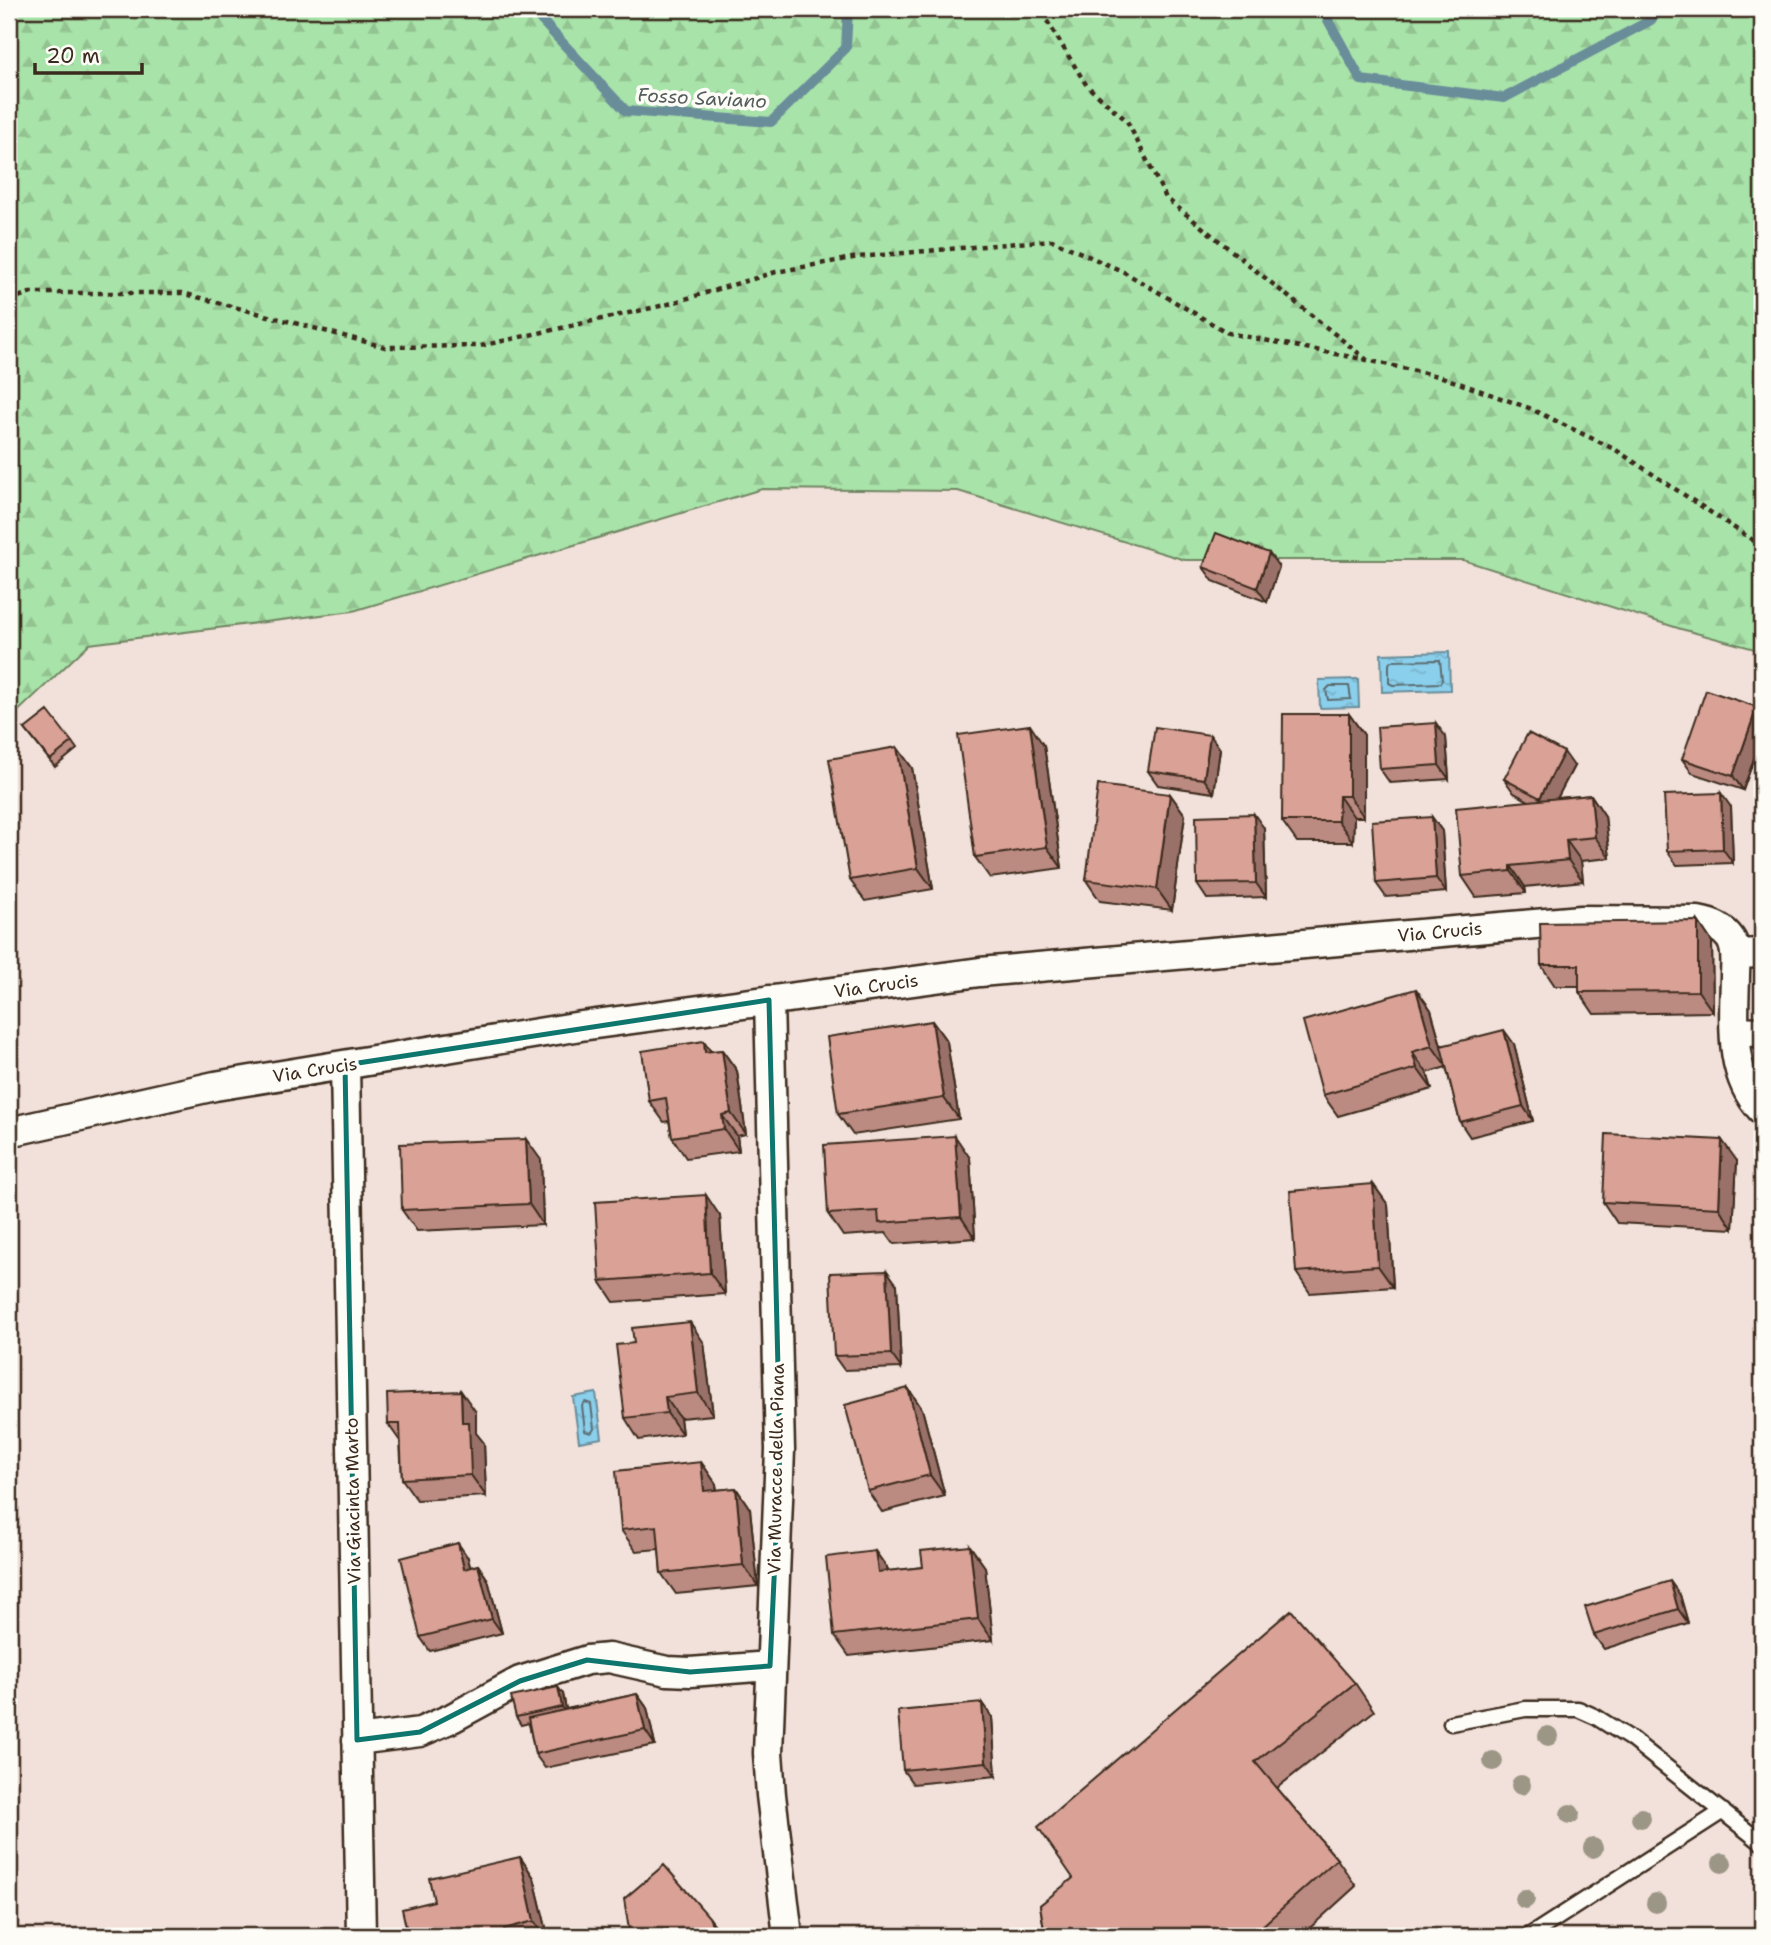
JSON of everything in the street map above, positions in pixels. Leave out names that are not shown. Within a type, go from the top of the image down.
[{"type":"street","name":"Via Crucis","points":[[9,1132],[215,1086],[581,1026],[980,972],[1581,920],[1710,923],[1749,954]]},
{"type":"street","points":[[1749,954],[1749,1031],[1735,1053],[1750,1098],[1762,1111]]},
{"type":"street","name":"Via Muracce della Piana","points":[[769,1000],[780,1450],[770,1665],[769,1776],[788,1936]]},
{"type":"street","name":"Via Giacinta Marto","points":[[345,1065],[361,1936]]},
{"type":"street","points":[[357,1740],[419,1732],[452,1718],[520,1681],[587,1660],[609,1658],[667,1671],[690,1672],[770,1665]]},
{"type":"lane","points":[[1451,1723],[1525,1709],[1578,1709],[1631,1739],[1762,1843]]},
{"type":"lane","points":[[1529,1936],[1723,1811]]},
{"type":"path","points":[[1047,21],[1087,86],[1127,121],[1166,198],[1367,360]]},
{"type":"path","points":[[9,300],[30,293],[182,293],[385,347],[480,346],[665,305],[776,272],[858,257],[1052,240],[1124,272],[1228,333],[1442,377],[1529,408],[1616,450],[1762,546]]},
{"type":"highlighted area","points":[[769,1000],[780,1450],[770,1666],[690,1672],[587,1660],[520,1681],[420,1732],[357,1740],[345,1065]]},
{"type":"green space","points":[[9,9],[1762,9],[1762,651],[1681,629],[1463,560],[1185,560],[958,491],[762,489],[353,611],[89,644],[9,720]]},
{"type":"water","points":[[1449,652],[1450,690],[1382,692],[1381,654]]},
{"type":"water","points":[[1358,679],[1359,707],[1320,708],[1319,680]]},
{"type":"water","points":[[596,1393],[602,1438],[579,1442],[573,1397]]},
{"type":"building","points":[[1216,533],[1269,553],[1257,588],[1203,567]]},
{"type":"building","points":[[1706,690],[1757,707],[1733,776],[1682,759]]},
{"type":"building","points":[[48,711],[72,742],[50,760],[25,729]]},
{"type":"building","points":[[1283,714],[1349,714],[1349,796],[1339,796],[1338,821],[1282,821]]},
{"type":"building","points":[[1436,723],[1439,765],[1380,769],[1377,727]]},
{"type":"building","points":[[1030,725],[1047,847],[975,857],[958,735]]},
{"type":"building","points":[[1155,727],[1210,735],[1204,779],[1148,771]]},
{"type":"building","points":[[1528,733],[1564,752],[1540,798],[1504,779]]},
{"type":"building","points":[[897,747],[918,868],[850,880],[829,759]]},
{"type":"building","points":[[1098,785],[1170,794],[1157,889],[1086,880]]},
{"type":"building","points":[[1721,793],[1723,849],[1667,851],[1664,795]]},
{"type":"building","points":[[1591,795],[1595,837],[1566,840],[1568,860],[1511,866],[1511,871],[1462,876],[1456,808]]},
{"type":"building","points":[[1254,814],[1256,883],[1197,884],[1196,816]]},
{"type":"building","points":[[1432,817],[1436,878],[1376,883],[1372,821]]},
{"type":"building","points":[[1698,921],[1698,991],[1579,992],[1579,965],[1541,965],[1540,923]]},
{"type":"building","points":[[1416,989],[1432,1046],[1412,1052],[1417,1068],[1323,1095],[1303,1021]]},
{"type":"building","points":[[932,1021],[944,1098],[838,1114],[827,1037]]},
{"type":"building","points":[[1504,1030],[1523,1106],[1460,1122],[1441,1046]]},
{"type":"building","points":[[704,1041],[705,1052],[722,1050],[731,1113],[722,1115],[724,1129],[672,1137],[666,1098],[649,1101],[642,1051]]},
{"type":"building","points":[[1606,1134],[1722,1140],[1719,1208],[1603,1202]]},
{"type":"building","points":[[955,1136],[961,1217],[879,1223],[878,1211],[828,1214],[824,1145]]},
{"type":"building","points":[[526,1139],[529,1204],[402,1210],[400,1144]]},
{"type":"building","points":[[1373,1184],[1378,1266],[1296,1272],[1290,1191]]},
{"type":"building","points":[[706,1195],[710,1273],[600,1281],[595,1202]]},
{"type":"building","points":[[887,1271],[891,1354],[834,1356],[830,1273]]},
{"type":"building","points":[[690,1322],[698,1393],[665,1397],[667,1413],[625,1418],[616,1345],[634,1343],[632,1328]]},
{"type":"building","points":[[908,1388],[930,1475],[868,1491],[845,1405]]},
{"type":"building","points":[[461,1391],[462,1422],[469,1422],[471,1475],[402,1479],[400,1424],[388,1424],[387,1394]]},
{"type":"building","points":[[701,1462],[704,1491],[736,1488],[743,1565],[661,1573],[657,1526],[621,1530],[616,1471]]},
{"type":"building","points":[[458,1543],[464,1569],[478,1565],[492,1619],[420,1637],[401,1558]]},
{"type":"building","points":[[970,1546],[978,1619],[834,1635],[826,1557],[875,1551],[878,1572],[923,1567],[921,1551]]},
{"type":"building","points":[[1670,1581],[1678,1609],[1594,1635],[1585,1607]]},
{"type":"building","points":[[1291,1610],[1355,1683],[1255,1762],[1337,1859],[1251,1936],[1045,1936],[1040,1905],[1073,1878],[1038,1827]]},
{"type":"building","points":[[558,1687],[562,1707],[516,1717],[511,1697]]},
{"type":"building","points":[[637,1694],[645,1730],[535,1754],[528,1718]]},
{"type":"building","points":[[982,1703],[986,1762],[903,1770],[898,1711]]},
{"type":"building","points":[[520,1857],[534,1921],[504,1929],[506,1936],[408,1936],[402,1909],[434,1901],[429,1878]]},
{"type":"building","points":[[664,1865],[709,1917],[717,1936],[630,1936],[624,1899]]},
{"type":"waterway","name":"Fosso Saviano","points":[[531,9],[626,111],[771,122],[846,48],[848,9]]},
{"type":"waterway","name":"Fosso Saviano","points":[[1322,9],[1361,80],[1504,98],[1651,20],[1661,9]]}]
